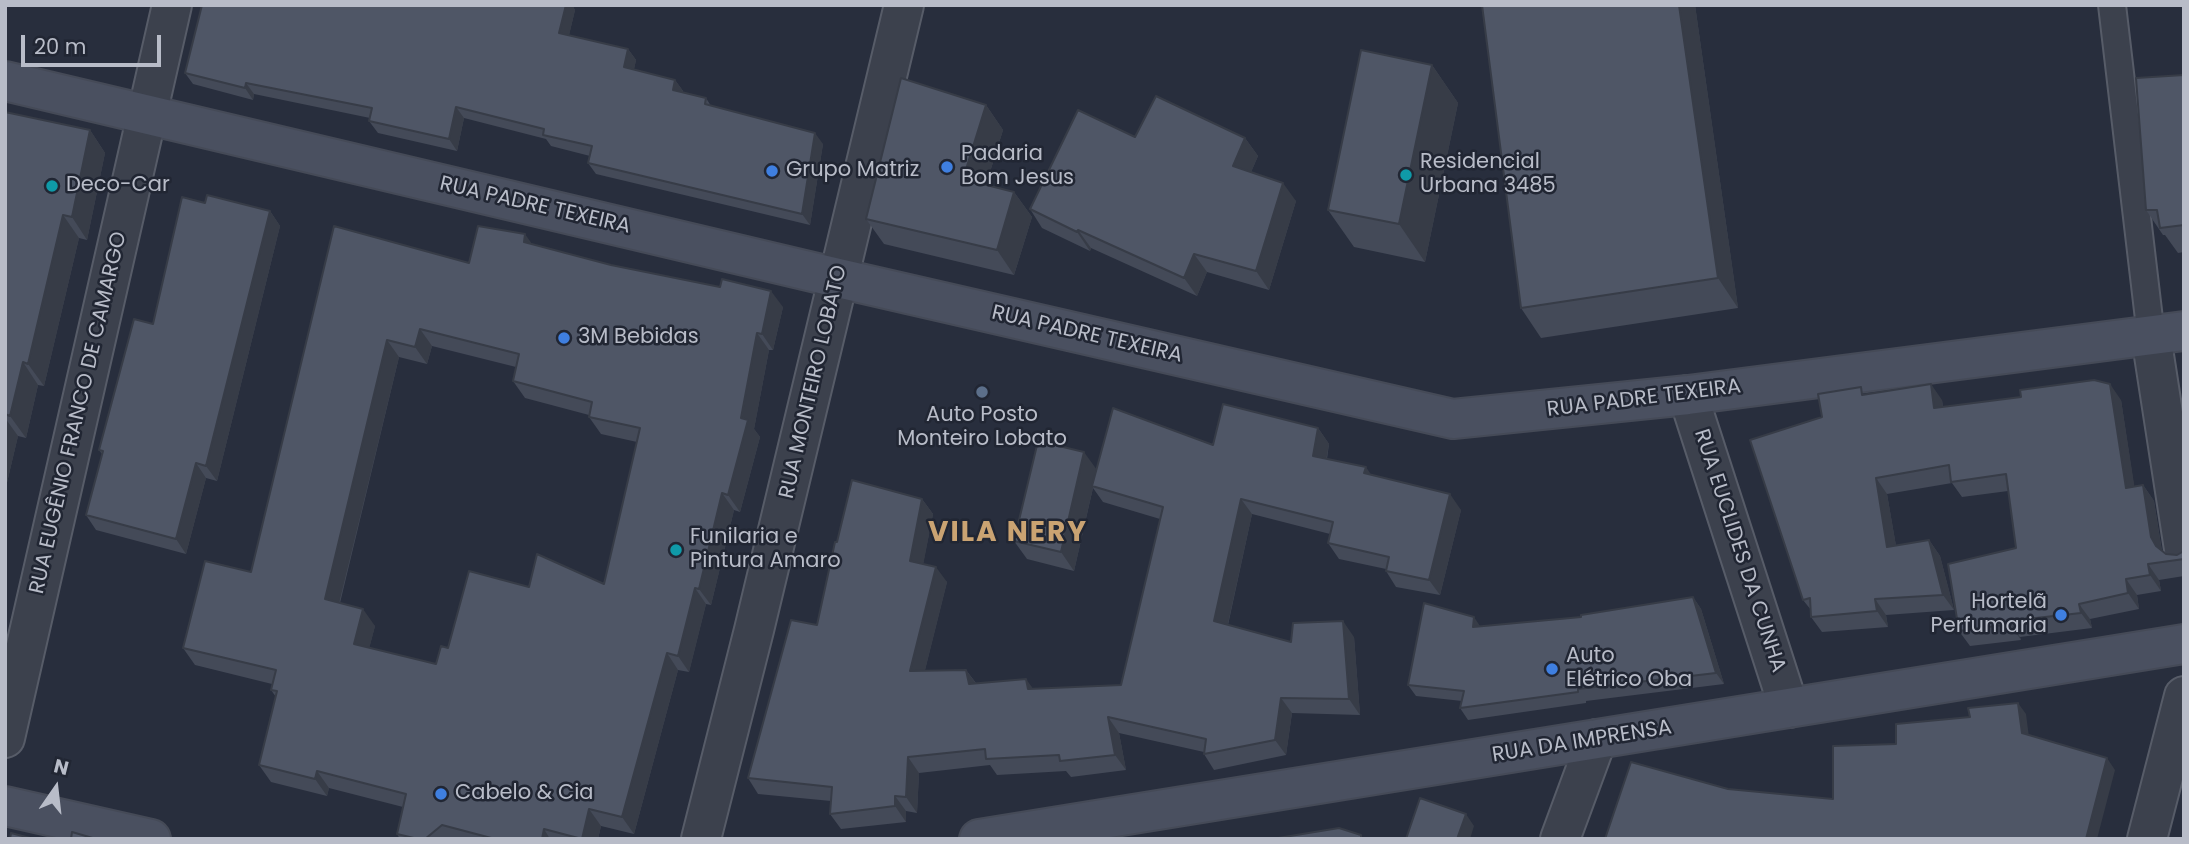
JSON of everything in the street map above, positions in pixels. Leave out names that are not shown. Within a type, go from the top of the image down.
[{"type":"main road","name":"RUA PADRE TEXEIRA","points":[[5,81],[838,278],[1453,419],[1688,395],[2167,334]]},
{"type":"main road","name":"RUA DA IMPRENSA","points":[[979,839],[2184,643]]},
{"type":"main road","points":[[5,806],[151,839]]},
{"type":"street","name":"RUA EUGÊNIO FRANCO DE CAMARGO","points":[[5,738],[172,5]]},
{"type":"street","name":"RUA MONTEIRO LOBATO","points":[[701,839],[904,5]]},
{"type":"street","points":[[2167,334],[2184,549]]},
{"type":"street","name":"RUA EUCLIDES DA CUNHA","points":[[1688,395],[1789,708]]},
{"type":"street","points":[[2147,839],[2184,696]]},
{"type":"street","points":[[1560,839],[1597,739]]},
{"type":"lane","points":[[2112,5],[2167,334]]},
{"type":"building","points":[[202,5],[566,5],[559,33],[628,49],[624,67],[675,80],[673,90],[706,98],[705,104],[815,133],[802,214],[588,163],[592,146],[543,135],[544,129],[456,107],[449,139],[369,121],[372,108],[246,83],[245,88],[185,73]]},
{"type":"building","points":[[1482,5],[1679,5],[1718,278],[1521,308]]},
{"type":"building","points":[[1361,50],[1432,65],[1399,224],[1328,210]]},
{"type":"building","points":[[2184,75],[2184,225],[2160,228],[2157,210],[2146,210],[2136,78]]},
{"type":"building","name":"Padaria Bom Jesus","points":[[901,78],[986,105],[963,179],[1014,192],[997,250],[866,219]]},
{"type":"building","points":[[1156,96],[1245,138],[1233,166],[1283,183],[1256,271],[1194,254],[1184,278],[1030,209],[1078,110],[1135,137]]},
{"type":"building","points":[[5,112],[90,130],[72,217],[63,215],[28,364],[23,362],[10,416],[5,414]]},
{"type":"building","points":[[207,195],[270,211],[206,466],[196,463],[176,539],[86,515],[103,451],[99,450],[134,319],[153,324],[182,197],[205,203]]},
{"type":"building","points":[[334,226],[469,263],[478,226],[525,234],[524,242],[611,265],[720,287],[722,279],[771,291],[762,334],[757,333],[741,418],[748,420],[728,495],[722,493],[699,589],[695,588],[678,656],[667,653],[622,817],[589,809],[582,839],[544,829],[542,839],[495,839],[442,825],[425,839],[418,839],[397,834],[406,794],[317,771],[315,779],[259,765],[277,691],[271,690],[276,670],[183,648],[205,561],[251,572]],"holes":[[[420,329],[519,354],[513,381],[592,402],[589,417],[640,428],[604,584],[537,554],[529,587],[469,571],[448,648],[441,646],[436,664],[354,644],[363,609],[325,599],[387,340],[415,347]]]},
{"type":"building","points":[[2094,380],[2110,384],[2126,488],[2143,485],[2151,537],[2156,546],[2166,554],[2177,555],[2184,551],[2184,559],[2148,564],[2150,575],[2126,579],[2128,593],[2079,604],[2081,613],[2009,621],[2010,624],[1959,631],[1948,564],[2016,548],[2006,474],[1951,482],[1949,465],[1876,478],[1887,547],[1929,540],[1943,595],[1875,599],[1877,611],[1811,617],[1810,598],[1803,600],[1750,440],[1822,417],[1818,394],[1861,387],[1862,395],[1931,384],[1934,408],[2021,397],[2020,390]]},
{"type":"building","points":[[1223,404],[1318,428],[1313,456],[1366,467],[1364,473],[1450,494],[1429,580],[1386,571],[1389,557],[1328,543],[1333,522],[1241,499],[1214,621],[1291,642],[1293,623],[1343,621],[1349,699],[1281,698],[1275,740],[1204,754],[1206,739],[1108,717],[1115,755],[1060,761],[1059,755],[986,759],[985,749],[908,757],[906,797],[895,796],[895,806],[830,814],[832,787],[748,778],[791,620],[817,625],[852,480],[922,499],[910,561],[936,567],[910,671],[966,670],[969,684],[1026,679],[1028,689],[1121,685],[1163,507],[1092,486],[1113,408],[1213,445]]},
{"type":"building","points":[[1038,441],[1084,452],[1061,552],[1014,541]]},
{"type":"building","points":[[1693,597],[1716,673],[1578,689],[1578,692],[1460,708],[1464,691],[1408,685],[1424,603],[1474,617],[1473,627],[1581,617]]},
{"type":"building","points":[[2018,703],[2022,733],[2107,758],[2086,839],[1605,839],[1631,762],[1728,789],[1833,799],[1833,746],[1896,744],[1896,724],[1970,717],[1968,708]]},
{"type":"building","points":[[1420,798],[1466,814],[1457,839],[1406,839]]},
{"type":"building","points":[[1339,828],[1361,835],[1361,839],[1272,839]]},
{"type":"building","points":[[72,832],[96,839],[71,839]]},
{"type":"building","points":[[11,833],[34,839],[10,839]]},
{"type":"place","name":"Padaria Bom Jesus","points":[[947,167]]},
{"type":"place","name":"Grupo Matriz","points":[[772,171]]},
{"type":"place","name":"Residencial Urbana 3485","points":[[1406,175]]},
{"type":"place","name":"Deco-Car","points":[[52,186]]},
{"type":"place","name":"3M Bebidas","points":[[564,338]]},
{"type":"place","name":"Auto Posto Monteiro Lobato","points":[[982,392]]},
{"type":"place","name":"Funilaria e Pintura Amaro","points":[[676,550]]},
{"type":"place","name":"Hortelã Perfumaria","points":[[2061,615]]},
{"type":"place","name":"Auto Elétrico Oba","points":[[1552,669]]},
{"type":"place","name":"Cabelo & Cia","points":[[441,794]]},
{"type":"district","name":"VILA NERY","points":[[1008,534]]}]
